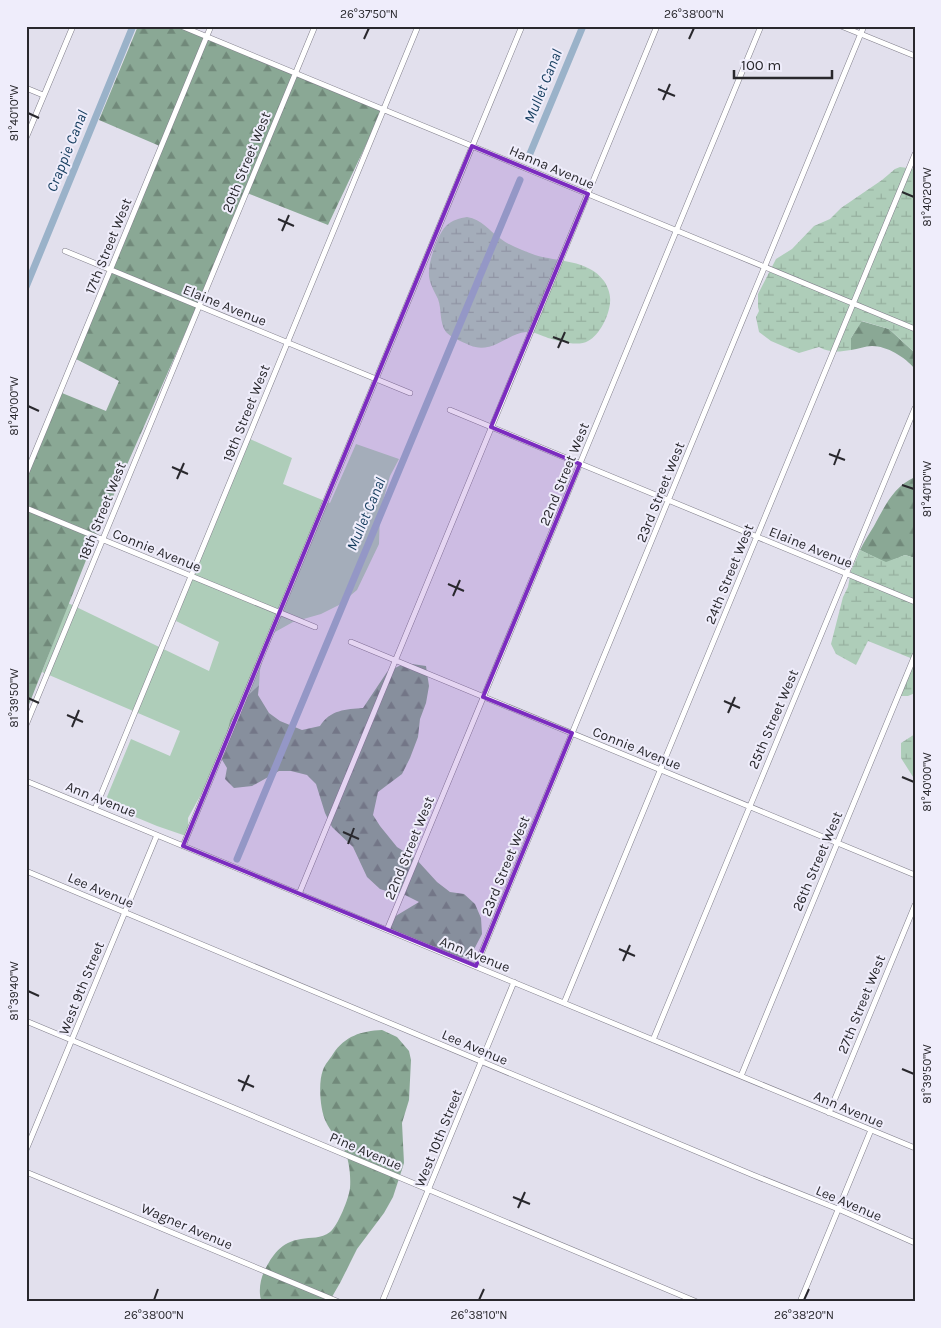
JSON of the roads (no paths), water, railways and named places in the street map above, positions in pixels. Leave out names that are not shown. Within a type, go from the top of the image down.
[{"type":"street","points":[[26,138],[73,26]]},
{"type":"street","name":"Hanna Avenue","points":[[181,26],[915,329]]},
{"type":"street","name":"17th Street West","points":[[26,474],[211,26]]},
{"type":"street","name":"20th Street West","points":[[199,306],[315,26]]},
{"type":"street","name":"19th Street West","points":[[94,808],[418,26]]},
{"type":"street","points":[[184,846],[522,26]]},
{"type":"street","points":[[299,894],[657,26]]},
{"type":"street","name":"22nd Street West","points":[[387,930],[761,26]]},
{"type":"street","points":[[841,26],[915,56]]},
{"type":"street","name":"23rd Street West","points":[[476,966],[864,26]]},
{"type":"street","points":[[26,88],[43,95]]},
{"type":"street","name":"24th Street West","points":[[564,1003],[915,154]]},
{"type":"street","name":"Elaine Avenue","points":[[65,251],[410,393]]},
{"type":"street","name":"18th Street West","points":[[26,725],[199,306]]},
{"type":"street","name":"25th Street West","points":[[653,1040],[915,408]]},
{"type":"street","name":"Elaine Avenue","points":[[450,410],[915,602]]},
{"type":"street","name":"Connie Avenue","points":[[26,508],[315,627]]},
{"type":"street","name":"Connie Avenue","points":[[351,642],[915,875]]},
{"type":"street","name":"26th Street West","points":[[741,1076],[915,655]]},
{"type":"street","name":"Ann Avenue","points":[[26,781],[915,1148]]},
{"type":"street","name":"West 9th Street","points":[[26,1150],[157,835]]},
{"type":"street","name":"Lee Avenue","points":[[26,871],[838,1209],[915,1243]]},
{"type":"street","name":"27th Street West","points":[[829,1113],[915,905]]},
{"type":"street","name":"West 10th Street","points":[[382,1302],[514,982]]},
{"type":"street","name":"Pine Avenue","points":[[26,1021],[697,1302]]},
{"type":"street","points":[[800,1302],[871,1130]]},
{"type":"street","name":"Wagner Avenue","points":[[26,1172],[338,1302]]},
{"type":"waterway","name":"Crappie Canal","points":[[26,287],[133,26]]},
{"type":"waterway","name":"Mullet Canal","points":[[529,156],[583,26]]},
{"type":"waterway","name":"Mullet Canal","points":[[237,859],[520,180]]}]
